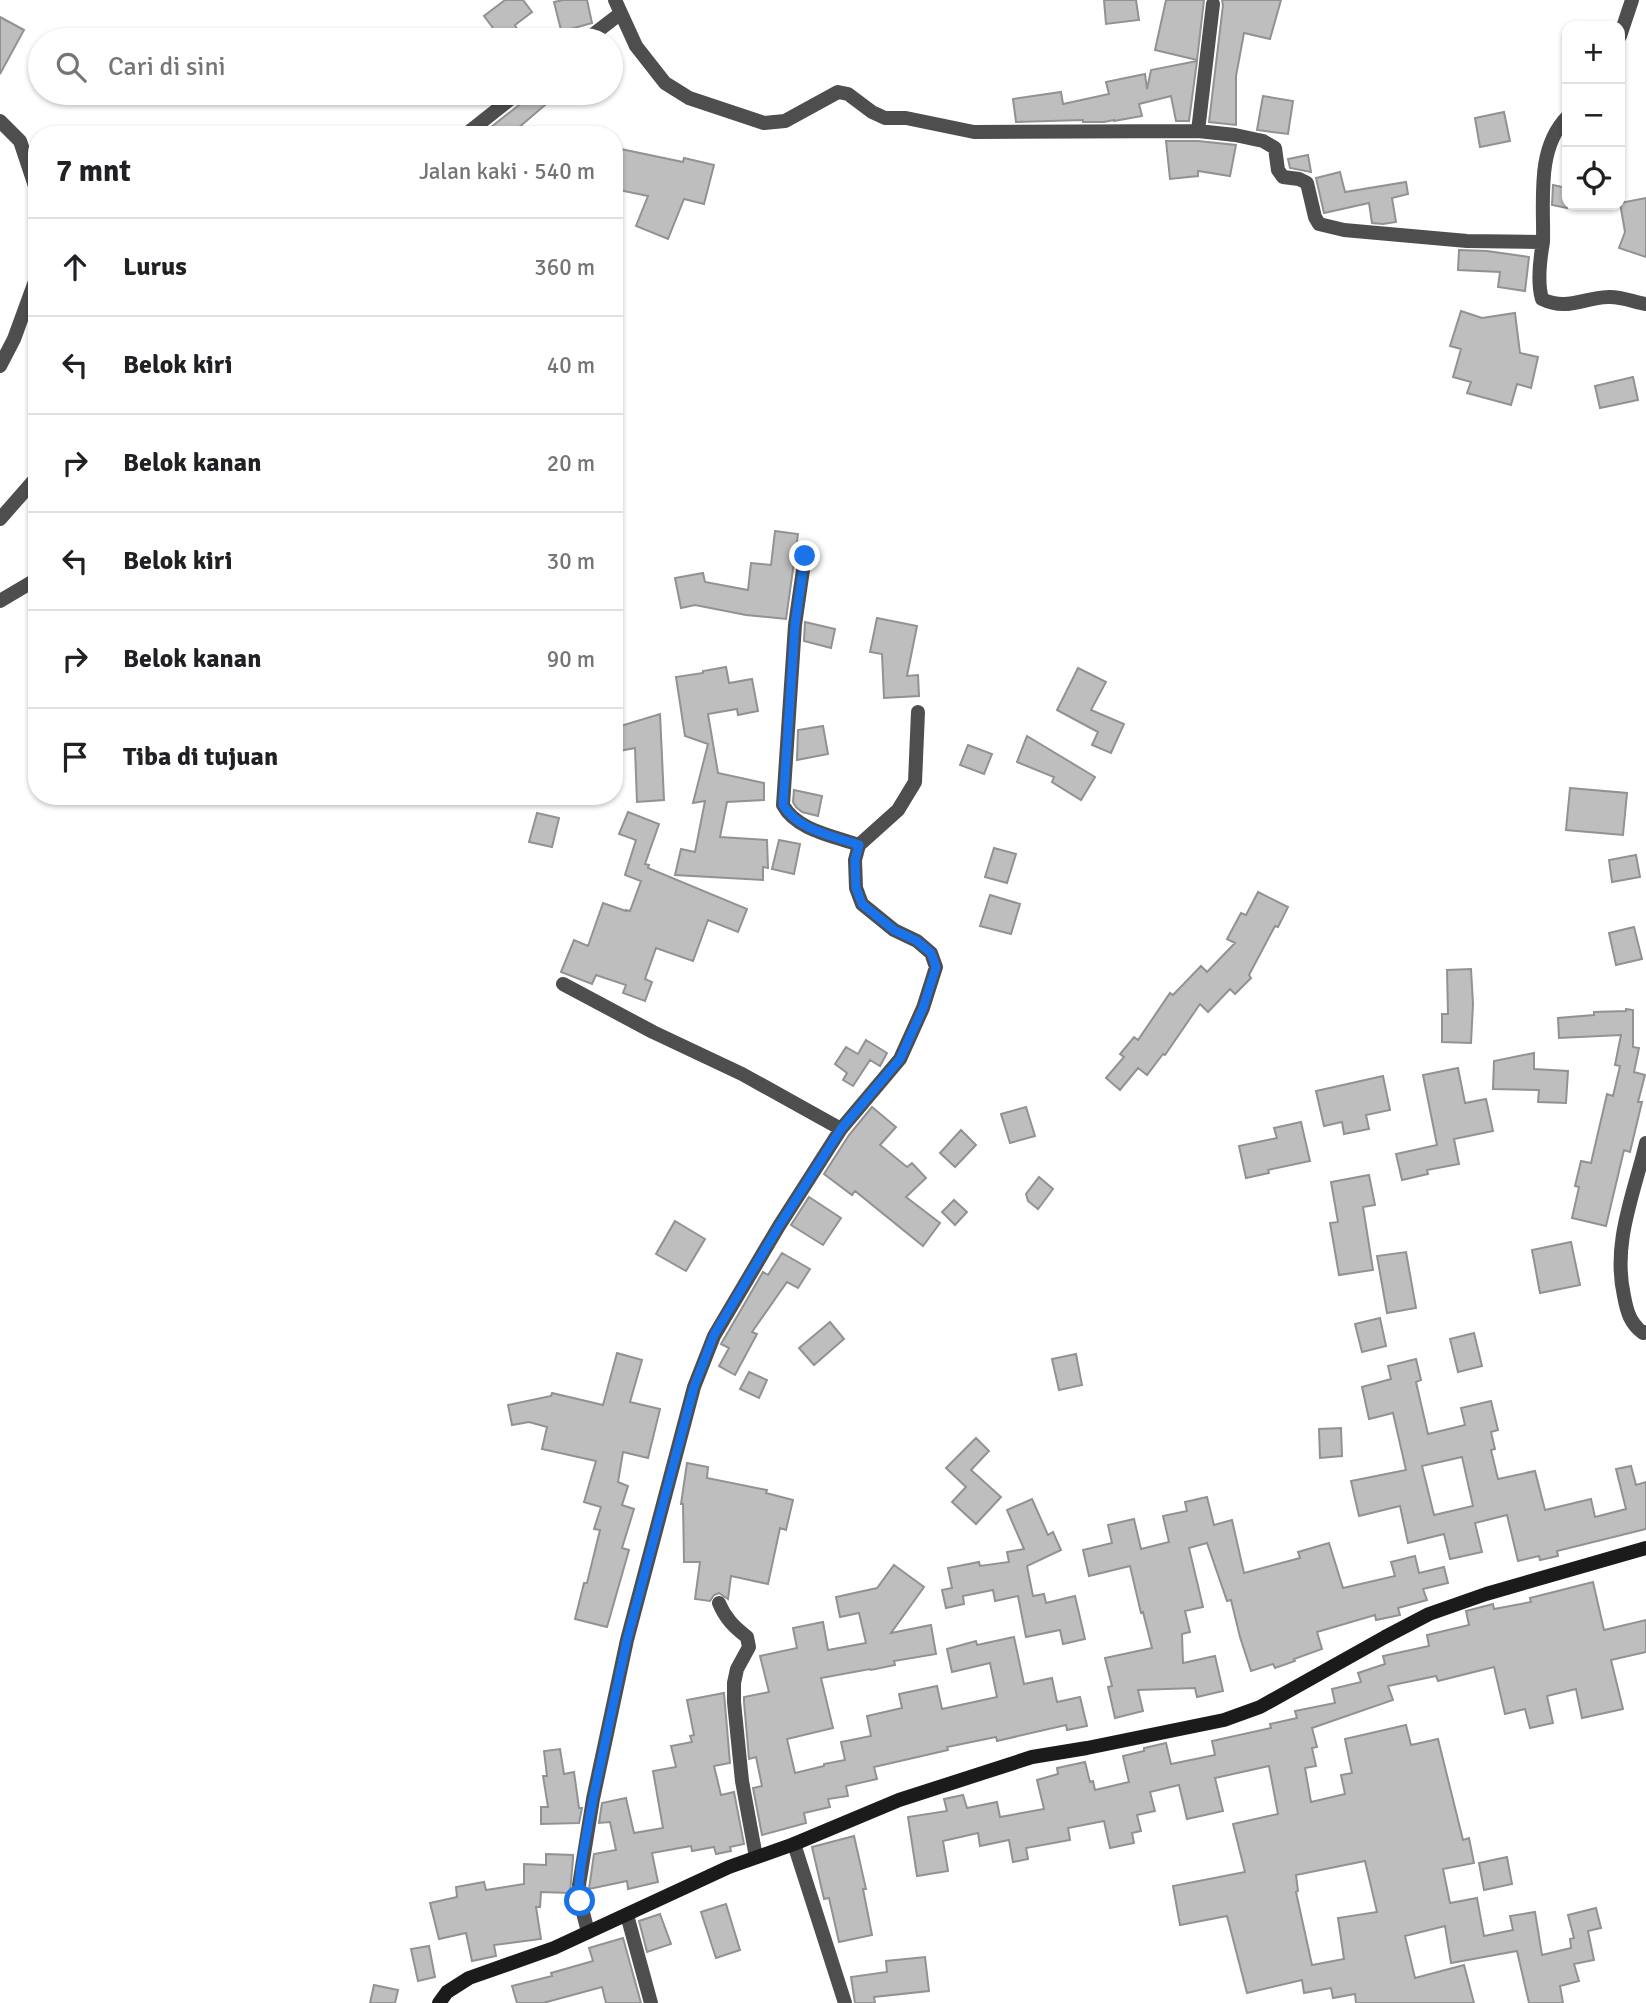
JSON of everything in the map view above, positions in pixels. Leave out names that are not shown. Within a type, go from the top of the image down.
[{"type":"main road","points":[[439,2003],[447,1992],[469,1978],[554,1948],[729,1867],[794,1844],[899,1800],[1032,1757],[1224,1720],[1260,1707],[1429,1614],[1498,1590],[1646,1548]]},
{"type":"street","points":[[1625,21],[1632,0]]},
{"type":"street","points":[[1198,131],[1213,4]]},
{"type":"street","points":[[597,28],[618,6],[636,46],[665,83],[689,97],[764,123],[785,121],[838,92],[848,94],[872,113],[885,118],[906,118],[974,132],[1198,131],[1254,139],[1275,148],[1278,170],[1283,177],[1307,183],[1319,224],[1344,230],[1467,242],[1543,242]]},
{"type":"street","points":[[476,126],[503,105]]},
{"type":"street","points":[[0,121],[20,141],[28,165]]},
{"type":"street","points":[[1562,123],[1555,132],[1544,164],[1540,274],[1542,299],[1565,305],[1611,297],[1646,304]]},
{"type":"street","points":[[0,366],[14,339],[28,301]]},
{"type":"street","points":[[0,519],[28,487]]},
{"type":"street","points":[[805,556],[795,625],[783,805],[796,821],[859,845]]},
{"type":"street","points":[[0,601],[28,584]]},
{"type":"street","points":[[588,1932],[579,1885],[593,1799],[627,1640],[694,1387],[714,1335],[779,1226],[841,1129],[900,1059],[923,1008],[936,967],[931,953],[917,941],[894,930],[862,904],[856,888],[855,860],[859,845],[898,810],[915,782],[918,712]]},
{"type":"street","points":[[563,984],[643,1027],[742,1074],[841,1129]]},
{"type":"street","points":[[1646,1143],[1622,1238],[1619,1263],[1628,1313],[1634,1325],[1643,1333],[1646,1332]]},
{"type":"street","points":[[719,1603],[724,1615],[747,1637],[749,1647],[735,1676],[734,1702],[741,1782],[756,1857]]},
{"type":"street","points":[[794,1844],[845,2003]]},
{"type":"street","points":[[627,1914],[650,2003]]},
{"type":"building","points":[[505,0],[523,0],[532,12],[515,25],[516,28],[493,28],[484,16]]},
{"type":"building","points":[[587,0],[592,23],[574,28],[560,28],[554,2]]},
{"type":"building","points":[[1104,0],[1136,0],[1139,20],[1106,24]]},
{"type":"building","points":[[1166,0],[1204,0],[1197,60],[1155,50]]},
{"type":"building","points":[[1222,0],[1281,0],[1270,39],[1244,33],[1236,76],[1236,125],[1209,122]]},
{"type":"building","points":[[0,17],[24,30],[0,74]]},
{"type":"building","points":[[1197,61],[1189,121],[1176,121],[1171,96],[1139,104],[1142,116],[1114,121],[1016,122],[1013,99],[1061,92],[1063,104],[1109,94],[1106,82],[1145,74],[1147,89],[1151,70]]},
{"type":"building","points":[[1263,96],[1293,101],[1288,134],[1257,130]]},
{"type":"building","points":[[519,105],[545,105],[520,126],[492,126]]},
{"type":"building","points":[[1504,112],[1510,141],[1480,147],[1475,118]]},
{"type":"building","points":[[1166,141],[1236,145],[1230,176],[1198,171],[1198,176],[1170,179]]},
{"type":"building","points":[[623,149],[683,162],[684,158],[714,165],[704,204],[684,199],[668,239],[636,226],[648,196],[623,191]]},
{"type":"building","points":[[1308,155],[1311,172],[1290,168],[1288,159]]},
{"type":"building","points":[[1340,172],[1345,192],[1406,182],[1408,194],[1392,198],[1396,222],[1372,223],[1369,203],[1324,213],[1316,178]]},
{"type":"building","points":[[1553,185],[1562,187],[1562,207],[1552,205]]},
{"type":"building","points":[[1646,198],[1646,257],[1619,248],[1625,232],[1621,210],[1625,210],[1625,202]]},
{"type":"building","points":[[1459,250],[1529,257],[1525,291],[1498,287],[1500,272],[1458,270]]},
{"type":"building","points":[[1461,311],[1482,318],[1515,313],[1520,353],[1538,357],[1531,388],[1517,384],[1511,405],[1467,393],[1471,382],[1453,377],[1461,349],[1450,346]]},
{"type":"building","points":[[1633,377],[1638,400],[1600,408],[1595,386]]},
{"type":"building","points":[[775,531],[798,534],[786,619],[746,615],[695,605],[681,608],[675,578],[703,573],[705,582],[748,590],[751,563],[771,565]]},
{"type":"building","points":[[877,618],[917,626],[907,676],[918,675],[919,696],[884,698],[882,654],[870,652]]},
{"type":"building","points":[[805,622],[835,629],[831,648],[804,641]]},
{"type":"building","points":[[726,667],[729,683],[752,679],[758,711],[738,715],[737,709],[708,714],[718,773],[764,783],[764,800],[727,802],[720,837],[767,840],[768,868],[763,867],[763,880],[675,875],[681,849],[695,852],[705,801],[693,803],[708,744],[685,736],[676,677]]},
{"type":"building","points":[[1078,668],[1106,682],[1091,710],[1124,724],[1111,753],[1092,745],[1098,732],[1057,710]]},
{"type":"building","points":[[660,714],[664,800],[637,802],[635,748],[623,750],[623,725]]},
{"type":"building","points":[[823,726],[828,754],[797,760],[798,730]]},
{"type":"building","points":[[1027,736],[1095,777],[1081,800],[1052,782],[1054,777],[1017,762]]},
{"type":"building","points":[[968,745],[992,754],[984,774],[960,765]]},
{"type":"building","points":[[1570,788],[1627,793],[1623,835],[1566,830]]},
{"type":"building","points":[[794,790],[822,796],[818,816],[802,812],[796,807],[793,802]]},
{"type":"building","points":[[628,812],[659,824],[645,864],[649,865],[648,868],[747,909],[738,932],[708,920],[693,961],[656,948],[645,979],[652,982],[645,1001],[623,993],[626,985],[596,975],[592,984],[561,972],[574,940],[588,946],[603,903],[630,911],[641,881],[625,875],[636,840],[619,834]]},
{"type":"building","points":[[537,813],[559,818],[552,847],[529,842]]},
{"type":"building","points":[[779,840],[800,844],[794,874],[772,869]]},
{"type":"building","points":[[994,848],[1016,854],[1007,883],[985,877]]},
{"type":"building","points":[[1636,855],[1640,877],[1612,882],[1609,860]]},
{"type":"building","points":[[1258,892],[1288,907],[1249,975],[1251,978],[1235,994],[1230,989],[1208,1012],[1200,1004],[1165,1055],[1163,1054],[1147,1075],[1138,1068],[1120,1090],[1106,1078],[1124,1057],[1120,1054],[1134,1037],[1138,1040],[1170,993],[1173,995],[1201,966],[1207,972],[1235,943],[1227,939],[1241,913],[1246,915]]},
{"type":"building","points":[[990,895],[1020,904],[1011,934],[980,926]]},
{"type":"building","points":[[1634,927],[1642,959],[1616,965],[1609,933]]},
{"type":"building","points":[[1471,969],[1471,1043],[1442,1042],[1442,1014],[1448,1014],[1447,970]]},
{"type":"building","points":[[1633,1010],[1633,1047],[1639,1048],[1634,1072],[1645,1075],[1638,1102],[1642,1102],[1630,1152],[1624,1150],[1606,1226],[1572,1218],[1581,1161],[1591,1163],[1607,1094],[1613,1096],[1620,1066],[1615,1065],[1621,1035],[1559,1038],[1558,1018]]},
{"type":"building","points":[[866,1040],[887,1053],[880,1066],[870,1060],[853,1086],[843,1080],[847,1073],[835,1064],[846,1047],[858,1054]]},
{"type":"building","points":[[1534,1053],[1534,1069],[1568,1071],[1566,1103],[1538,1102],[1539,1090],[1493,1089],[1494,1061]]},
{"type":"building","points":[[1458,1068],[1465,1103],[1486,1099],[1493,1131],[1454,1139],[1459,1164],[1427,1170],[1428,1174],[1402,1180],[1396,1154],[1437,1145],[1423,1075]]},
{"type":"building","points":[[1383,1076],[1390,1110],[1366,1115],[1369,1129],[1344,1134],[1342,1122],[1324,1126],[1316,1091]]},
{"type":"building","points":[[872,1107],[896,1127],[880,1145],[907,1167],[912,1163],[926,1178],[906,1197],[940,1223],[923,1246],[855,1191],[852,1195],[824,1174],[849,1135]]},
{"type":"building","points":[[1026,1107],[1035,1136],[1010,1143],[1001,1114]]},
{"type":"building","points":[[1301,1122],[1310,1161],[1246,1178],[1239,1146],[1277,1138],[1274,1128]]},
{"type":"building","points":[[961,1130],[976,1145],[955,1167],[940,1153]]},
{"type":"building","points":[[1369,1175],[1375,1205],[1363,1207],[1373,1270],[1339,1275],[1330,1223],[1338,1222],[1331,1182]]},
{"type":"building","points":[[1039,1177],[1053,1189],[1038,1209],[1028,1201],[1026,1194]]},
{"type":"building","points":[[809,1197],[841,1218],[823,1245],[791,1225]]},
{"type":"building","points":[[954,1200],[967,1212],[955,1225],[942,1212]]},
{"type":"building","points":[[675,1221],[705,1239],[686,1271],[656,1254]]},
{"type":"building","points":[[1571,1242],[1580,1285],[1540,1293],[1532,1250]]},
{"type":"building","points":[[1406,1252],[1416,1308],[1387,1313],[1377,1256]]},
{"type":"building","points":[[782,1253],[810,1269],[798,1288],[787,1282],[752,1332],[757,1334],[735,1375],[719,1366],[729,1348],[721,1344],[763,1272],[768,1275]]},
{"type":"building","points":[[1380,1318],[1386,1346],[1362,1352],[1355,1324]]},
{"type":"building","points":[[830,1322],[844,1339],[814,1365],[799,1348]]},
{"type":"building","points":[[1474,1333],[1482,1366],[1458,1372],[1450,1339]]},
{"type":"building","points":[[617,1353],[642,1360],[630,1402],[660,1409],[648,1458],[623,1452],[618,1482],[628,1486],[622,1505],[634,1509],[622,1548],[629,1550],[607,1627],[575,1619],[600,1530],[594,1529],[601,1507],[584,1502],[596,1461],[542,1449],[547,1427],[529,1422],[512,1425],[508,1405],[551,1396],[552,1393],[603,1405]]},
{"type":"building","points":[[1076,1354],[1082,1385],[1059,1390],[1052,1359]]},
{"type":"building","points":[[1416,1359],[1421,1380],[1416,1382],[1428,1434],[1465,1425],[1461,1408],[1491,1401],[1498,1430],[1491,1432],[1495,1449],[1491,1450],[1498,1479],[1535,1471],[1545,1510],[1591,1499],[1595,1517],[1626,1509],[1616,1469],[1631,1466],[1636,1485],[1646,1482],[1646,1529],[1557,1551],[1558,1556],[1540,1560],[1539,1556],[1518,1561],[1507,1515],[1475,1523],[1482,1552],[1450,1559],[1444,1534],[1408,1543],[1400,1506],[1359,1516],[1351,1481],[1406,1470],[1393,1413],[1369,1419],[1362,1387],[1391,1379],[1388,1366]],"holes":[[[1462,1457],[1473,1506],[1434,1515],[1422,1466]]]},
{"type":"building","points":[[749,1372],[767,1380],[759,1398],[740,1389]]},
{"type":"building","points":[[1341,1428],[1342,1456],[1320,1458],[1319,1429]]},
{"type":"building","points":[[976,1438],[989,1451],[971,1470],[1001,1497],[976,1524],[952,1502],[966,1487],[946,1468]]},
{"type":"building","points":[[687,1463],[708,1467],[707,1478],[767,1490],[766,1493],[793,1500],[786,1530],[780,1528],[768,1584],[731,1576],[728,1599],[719,1593],[710,1601],[695,1599],[700,1562],[684,1562],[681,1504]]},
{"type":"building","points":[[1207,1497],[1214,1525],[1232,1520],[1244,1573],[1300,1558],[1298,1552],[1329,1543],[1343,1588],[1395,1576],[1391,1562],[1415,1556],[1419,1573],[1444,1567],[1448,1583],[1423,1589],[1427,1600],[1398,1608],[1400,1615],[1376,1620],[1375,1615],[1317,1632],[1322,1649],[1275,1668],[1273,1664],[1251,1671],[1231,1600],[1227,1601],[1207,1543],[1189,1548],[1203,1607],[1185,1611],[1190,1632],[1182,1634],[1183,1663],[1215,1656],[1223,1691],[1197,1697],[1195,1688],[1138,1690],[1143,1711],[1115,1718],[1108,1687],[1112,1686],[1105,1658],[1152,1648],[1130,1566],[1089,1576],[1083,1550],[1112,1543],[1108,1525],[1134,1519],[1141,1549],[1169,1542],[1163,1516],[1187,1511],[1185,1502]]},
{"type":"building","points":[[1032,1499],[1048,1535],[1053,1532],[1061,1550],[1027,1566],[1033,1596],[1044,1594],[1046,1603],[1075,1596],[1085,1639],[1063,1644],[1060,1630],[1026,1637],[1018,1596],[995,1601],[993,1590],[963,1596],[964,1604],[946,1608],[942,1590],[952,1588],[948,1568],[979,1562],[980,1566],[1009,1562],[1007,1552],[1024,1549],[1007,1510]]},
{"type":"building","points":[[894,1565],[924,1587],[891,1633],[931,1625],[936,1654],[894,1661],[895,1665],[821,1678],[833,1728],[787,1739],[795,1773],[845,1760],[841,1742],[871,1736],[867,1716],[902,1708],[899,1694],[937,1686],[942,1709],[997,1697],[990,1663],[952,1672],[947,1649],[976,1641],[977,1645],[1014,1637],[1024,1684],[1052,1678],[1057,1702],[1080,1697],[1087,1726],[1067,1730],[1066,1725],[997,1741],[996,1737],[874,1767],[877,1779],[846,1786],[848,1796],[828,1799],[830,1807],[804,1813],[806,1823],[762,1835],[753,1788],[762,1786],[756,1757],[749,1759],[744,1702],[744,1697],[769,1692],[760,1656],[797,1648],[793,1628],[823,1622],[828,1650],[866,1643],[859,1613],[840,1617],[836,1597],[877,1588]]},
{"type":"building","points":[[1593,1582],[1604,1630],[1646,1620],[1646,1652],[1611,1660],[1623,1709],[1582,1718],[1576,1689],[1547,1696],[1553,1723],[1530,1728],[1525,1709],[1505,1714],[1494,1667],[1438,1681],[1436,1676],[1388,1686],[1393,1700],[1312,1728],[1317,1747],[1312,1748],[1316,1766],[1305,1768],[1311,1802],[1345,1794],[1341,1775],[1352,1773],[1345,1739],[1406,1725],[1411,1745],[1438,1739],[1463,1840],[1469,1838],[1474,1863],[1443,1869],[1450,1903],[1477,1898],[1484,1936],[1513,1930],[1510,1916],[1535,1912],[1542,1955],[1571,1948],[1570,1939],[1574,1938],[1568,1915],[1596,1908],[1601,1928],[1588,1931],[1594,1960],[1574,1964],[1579,1981],[1560,1986],[1563,2003],[1529,2003],[1517,1951],[1451,1963],[1445,1926],[1405,1936],[1415,1978],[1464,1965],[1474,2003],[1356,2003],[1355,1994],[1333,1998],[1331,1988],[1304,1993],[1302,1980],[1247,1993],[1227,1916],[1180,1925],[1173,1886],[1245,1872],[1233,1824],[1278,1814],[1269,1766],[1215,1778],[1223,1811],[1187,1819],[1179,1785],[1150,1792],[1155,1811],[1137,1815],[1141,1831],[1132,1833],[1134,1843],[1110,1848],[1104,1821],[1068,1828],[1070,1840],[1026,1848],[1028,1859],[1013,1862],[1009,1840],[980,1846],[978,1833],[943,1841],[948,1871],[917,1876],[908,1817],[947,1811],[944,1799],[963,1795],[967,1808],[997,1802],[1000,1817],[1044,1809],[1037,1780],[1058,1774],[1057,1768],[1085,1762],[1095,1790],[1129,1782],[1123,1756],[1144,1751],[1144,1748],[1166,1743],[1171,1764],[1215,1755],[1212,1741],[1271,1728],[1270,1724],[1297,1718],[1295,1711],[1335,1703],[1332,1689],[1361,1682],[1358,1673],[1385,1664],[1383,1656],[1429,1646],[1427,1635],[1469,1625],[1466,1611],[1493,1604],[1494,1609],[1531,1602],[1530,1598]],"holes":[[[1365,1861],[1377,1912],[1338,1918],[1344,1959],[1312,1965],[1296,1892],[1296,1875]]]},
{"type":"building","points":[[724,1693],[730,1763],[714,1766],[721,1795],[734,1792],[744,1844],[730,1847],[731,1851],[716,1854],[714,1847],[692,1851],[691,1846],[652,1853],[658,1882],[628,1889],[627,1881],[589,1889],[594,1854],[616,1850],[610,1822],[599,1823],[602,1803],[626,1798],[634,1833],[663,1828],[653,1771],[676,1767],[671,1746],[692,1742],[690,1736],[694,1735],[687,1700]]},
{"type":"building","points":[[560,1749],[564,1774],[574,1772],[579,1808],[582,1808],[579,1823],[541,1824],[541,1807],[548,1807],[543,1776],[547,1776],[544,1751]]},
{"type":"building","points":[[854,1836],[866,1889],[863,1889],[872,1935],[839,1942],[829,1898],[824,1899],[812,1847]]},
{"type":"building","points":[[546,1854],[573,1855],[573,1859],[570,1893],[541,1892],[540,1907],[536,1907],[541,1939],[494,1945],[496,1956],[472,1961],[466,1933],[439,1939],[430,1903],[457,1897],[456,1887],[484,1882],[486,1890],[524,1884],[524,1864],[546,1865]]},
{"type":"building","points":[[1507,1857],[1512,1884],[1484,1890],[1479,1863]]},
{"type":"building","points":[[726,1904],[740,1950],[716,1958],[701,1912]]},
{"type":"building","points":[[660,1914],[671,1944],[647,1952],[639,1921]]},
{"type":"building","points":[[623,1938],[641,2003],[606,2003],[602,1987],[543,2003],[517,2003],[512,1986],[552,1976],[551,1973],[593,1961],[589,1948]]},
{"type":"building","points":[[429,1946],[435,1977],[418,1981],[411,1949]]},
{"type":"building","points":[[925,1957],[929,1991],[874,1997],[875,2003],[855,2003],[851,1977],[887,1972],[886,1961]]},
{"type":"building","points":[[374,1985],[398,1990],[395,2003],[370,2003]]},
{"type":"route","points":[[580,1901],[581,1865],[614,1698],[694,1387],[714,1335],[779,1226],[841,1129],[900,1059],[923,1008],[936,967],[931,953],[917,941],[894,930],[862,904],[856,888],[855,860],[859,845],[796,821],[783,805],[795,625],[805,556]]}]
